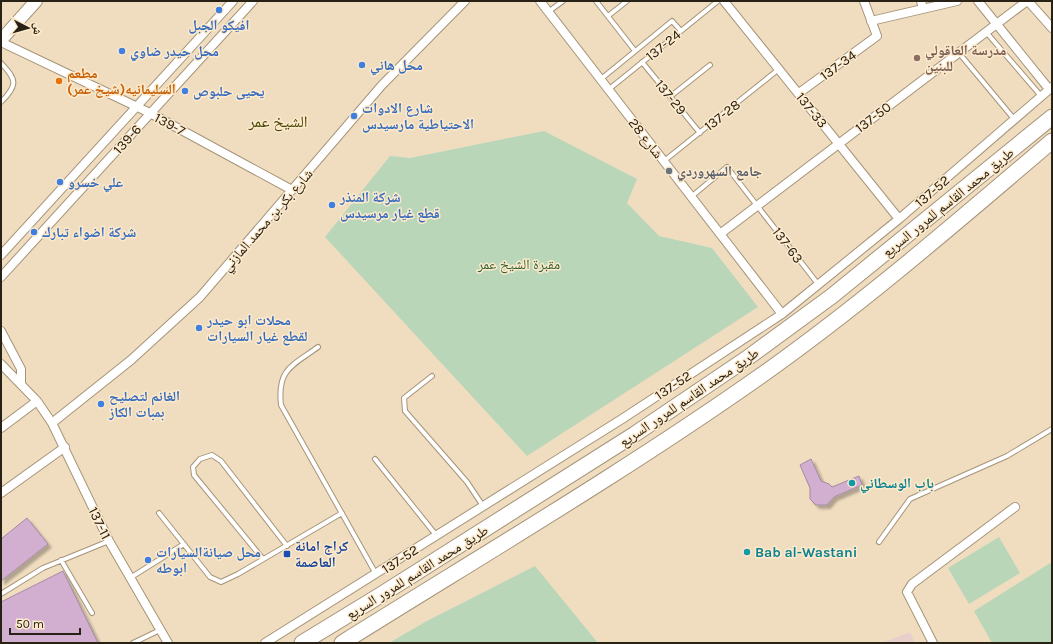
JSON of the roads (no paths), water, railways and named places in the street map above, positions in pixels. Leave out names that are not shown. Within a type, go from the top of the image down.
[{"type":"highway","name":"طريق محمد القاسم للمرور السريع","points":[[302,643],[635,434],[746,359],[832,296],[1052,117]]},
{"type":"highway","name":"طريق محمد القاسم للمرور السريع","points":[[342,643],[645,453],[760,377],[846,312],[1052,141]]},
{"type":"street","points":[[1,41],[36,1]]},
{"type":"street","name":"139-6","points":[[1,255],[233,1]]},
{"type":"street","name":"139-6","points":[[1,277],[253,1]]},
{"type":"street","name":"شارع بكر بن محمد المازني","points":[[52,423],[131,360],[200,297],[382,85],[465,1]]},
{"type":"street","name":"شارع 28","points":[[540,1],[782,314]]},
{"type":"street","name":"137-33","points":[[724,1],[899,219]]},
{"type":"street","points":[[864,1],[871,21],[922,5],[957,1]]},
{"type":"street","points":[[978,1],[1051,88]]},
{"type":"street","points":[[1027,1],[1052,28]]},
{"type":"street","name":"137-50","points":[[720,234],[1027,1]]},
{"type":"street","name":"137-34","points":[[799,94],[877,36],[871,21]]},
{"type":"street","name":"139-7","points":[[1,41],[150,113],[292,190]]},
{"type":"street","name":"137-52","points":[[264,643],[377,574],[622,419],[782,314],[899,219],[1051,88]]},
{"type":"street","points":[[1,331],[20,369],[21,383]]},
{"type":"street","name":"137-11","points":[[1,364],[21,383],[52,423],[65,447],[109,541],[168,643]]},
{"type":"street","points":[[1,428],[36,401]]},
{"type":"street","points":[[1,493],[65,447]]},
{"type":"street","points":[[933,643],[908,592],[912,584],[1015,507]]},
{"type":"lane","points":[[548,12],[563,1]]},
{"type":"lane","points":[[596,1],[636,51]]},
{"type":"lane","points":[[608,16],[627,1]]},
{"type":"lane","name":"137-24","points":[[608,90],[718,1]]},
{"type":"lane","points":[[601,80],[672,21],[681,31]]},
{"type":"lane","points":[[986,32],[1040,96]]},
{"type":"lane","points":[[958,53],[1014,119]]},
{"type":"lane","name":"137-29","points":[[642,62],[700,133]]},
{"type":"lane","points":[[1,63],[12,74],[14,85],[11,93],[1,102]]},
{"type":"lane","points":[[671,96],[710,65]]},
{"type":"lane","name":"137-28","points":[[664,161],[780,70]]},
{"type":"lane","name":"137-63","points":[[691,197],[727,167],[818,284]]},
{"type":"lane","points":[[318,347],[285,372],[280,388],[281,405],[377,574]]},
{"type":"lane","points":[[432,376],[404,398],[405,411],[467,482],[484,506]]},
{"type":"lane","points":[[879,542],[910,499],[1007,456],[1052,429]]},
{"type":"lane","points":[[263,559],[194,475],[194,467],[200,459],[212,454],[221,461],[286,546]]},
{"type":"lane","points":[[375,459],[436,536]]},
{"type":"lane","points":[[159,513],[210,577],[222,582],[342,513]]},
{"type":"lane","points":[[1,594],[28,575],[109,541]]},
{"type":"lane","points":[[130,578],[184,544]]},
{"type":"lane","points":[[61,560],[92,613]]},
{"type":"lane","points":[[133,643],[160,630]]},
{"type":"place","name":"افيكو الجبل","points":[[219,10]]},
{"type":"place","name":"محل حيدر ضاوي","points":[[122,51]]},
{"type":"place","name":"مدرسة العاقولي للبنين","points":[[917,58]]},
{"type":"place","name":"محل هاني","points":[[362,65]]},
{"type":"place","name":"مطعم السليمانيه(شيخ عمر)","points":[[59,81]]},
{"type":"place","name":"يحيى حلبوص","points":[[185,91]]},
{"type":"place","name":"شارع الادوات الاحتياطية مارسيدس","points":[[354,116]]},
{"type":"place","name":"جامع السهروردي","points":[[669,171]]},
{"type":"place","name":"علي خسرو","points":[[60,182]]},
{"type":"place","name":"شركة المنذر قطع غيار مرسيدس","points":[[332,205]]},
{"type":"place","name":"شركة اضواء تبارك","points":[[34,232]]},
{"type":"place","name":"محلات ابو حيدر لقطع غيار السيارات","points":[[199,328]]},
{"type":"place","name":"الغانم لتصليح بمبات الكاز","points":[[101,404]]},
{"type":"place","name":"باب الوسطاني","points":[[852,483]]},
{"type":"place","name":"Bab al-Wastani","points":[[747,552]]},
{"type":"place","name":"كراج امانة العاصمة","points":[[287,554]]},
{"type":"place","name":"محل صيانةالسيارات ابوطه","points":[[148,560]]},
{"type":"district","name":"الشيخ عمر","points":[[278,121]]},
{"type":"park label","name":"مقبرة الشيخ عمر","points":[[519,264]]}]
